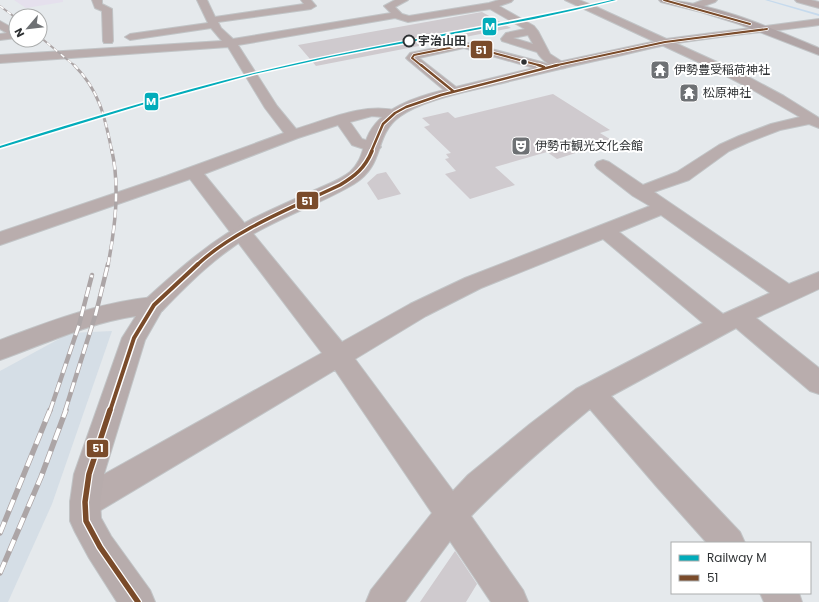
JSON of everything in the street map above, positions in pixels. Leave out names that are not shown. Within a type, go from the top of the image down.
[{"type":"main road","points":[[664,0],[767,29],[819,52]]},
{"type":"main road","points":[[0,350],[96,314],[130,307],[154,305]]},
{"type":"main road","points":[[138,602],[100,547],[89,528],[86,521],[85,502],[89,474],[134,338],[154,305]]},
{"type":"street","points":[[97,0],[98,6],[107,9],[108,41]]},
{"type":"street","points":[[202,0],[213,23],[231,43],[272,108],[292,135]]},
{"type":"street","points":[[76,54],[76,46],[213,23],[258,10],[311,6],[306,0]]},
{"type":"street","points":[[396,15],[397,13],[389,6],[402,0]]},
{"type":"street","points":[[8,48],[4,59],[231,43],[396,15],[408,19],[491,6],[508,0]]},
{"type":"street","points":[[570,0],[620,21],[720,67],[815,121]]},
{"type":"street","points":[[693,7],[712,0]]},
{"type":"street","points":[[800,0],[819,5]]},
{"type":"street","points":[[491,6],[530,28],[545,56],[554,66]]},
{"type":"street","points":[[154,305],[204,258],[221,245],[241,233],[340,185],[354,176],[365,166],[370,156],[375,137],[381,126],[394,114],[424,100],[453,91],[554,66],[666,42],[819,22]]},
{"type":"street","points":[[532,31],[513,40],[542,50]]},
{"type":"street","points":[[453,91],[412,58],[414,55],[464,45],[554,66]]},
{"type":"street","points":[[0,239],[194,173],[292,135],[372,112],[394,114]]},
{"type":"street","points":[[342,120],[357,142],[373,147]]},
{"type":"street","points":[[639,192],[683,176],[724,148],[744,139],[776,127],[815,121]]},
{"type":"street","points":[[603,166],[787,294]]},
{"type":"street","points":[[194,173],[338,355],[452,514],[510,602]]},
{"type":"street","points":[[85,502],[418,310],[473,283],[662,208]]},
{"type":"street","points":[[604,230],[729,321],[819,383]]},
{"type":"street","points":[[383,602],[452,514],[479,486],[540,433],[592,393],[729,321],[819,280]]},
{"type":"street","points":[[592,393],[667,477],[728,542]]},
{"type":"street","points":[[778,594],[786,602]]},
{"type":"shaded area","points":[[14,0],[63,0],[63,2],[26,8]]},
{"type":"shaded area","points":[[112,331],[52,504],[8,602],[0,602],[0,371],[70,333]]},
{"type":"building","name":"宇治山田","points":[[482,12],[511,28],[316,66],[298,45]]},
{"type":"building","name":"伊勢市観光文化会館","points":[[553,94],[610,130],[600,133],[613,141],[557,159],[547,152],[495,167],[515,185],[470,199],[445,174],[456,171],[445,159],[449,158],[446,154],[451,153],[424,127],[430,125],[422,118],[448,112],[455,118]]},
{"type":"building","points":[[386,172],[401,194],[378,200],[367,183],[377,174]]},
{"type":"building","points":[[455,551],[477,584],[466,602],[420,602]]},
{"type":"waterway","points":[[766,0],[819,15]]},
{"type":"railway","points":[[0,6],[8,12]]},
{"type":"railway","points":[[48,44],[75,66]]},
{"type":"railway","points":[[75,66],[83,75],[96,95],[104,116],[112,152]]},
{"type":"railway","points":[[108,265],[116,208],[116,179],[112,151]]},
{"type":"railway","points":[[65,411],[96,313],[108,264]]},
{"type":"railway","points":[[50,411],[79,325],[92,275]]},
{"type":"railway","points":[[0,533],[50,410]]},
{"type":"railway","points":[[0,573],[41,477],[66,410]]},
{"type":"rail line","name":"M","points":[[0,147],[144,103],[254,74],[331,56],[575,10],[615,0]]},
{"type":"transit line","name":"51","points":[[664,0],[750,24]]},
{"type":"transit line","name":"51","points":[[138,602],[100,547],[86,521],[85,502],[89,474],[134,338],[154,305],[204,258],[221,245],[241,233],[340,185],[361,171],[370,157],[376,137],[383,124],[388,118],[406,107],[441,95],[512,76],[577,61],[665,42],[767,29]]},
{"type":"transit line","name":"51","points":[[453,91],[412,58],[414,55],[464,45],[544,67]]},
{"type":"place","name":"宇治山田","points":[[409,41]]},
{"type":"place","name":"伊勢豊受稲荷神社","points":[[660,70]]},
{"type":"place","name":"松原神社","points":[[689,93]]},
{"type":"place","name":"伊勢市観光文化会館","points":[[521,146]]}]
